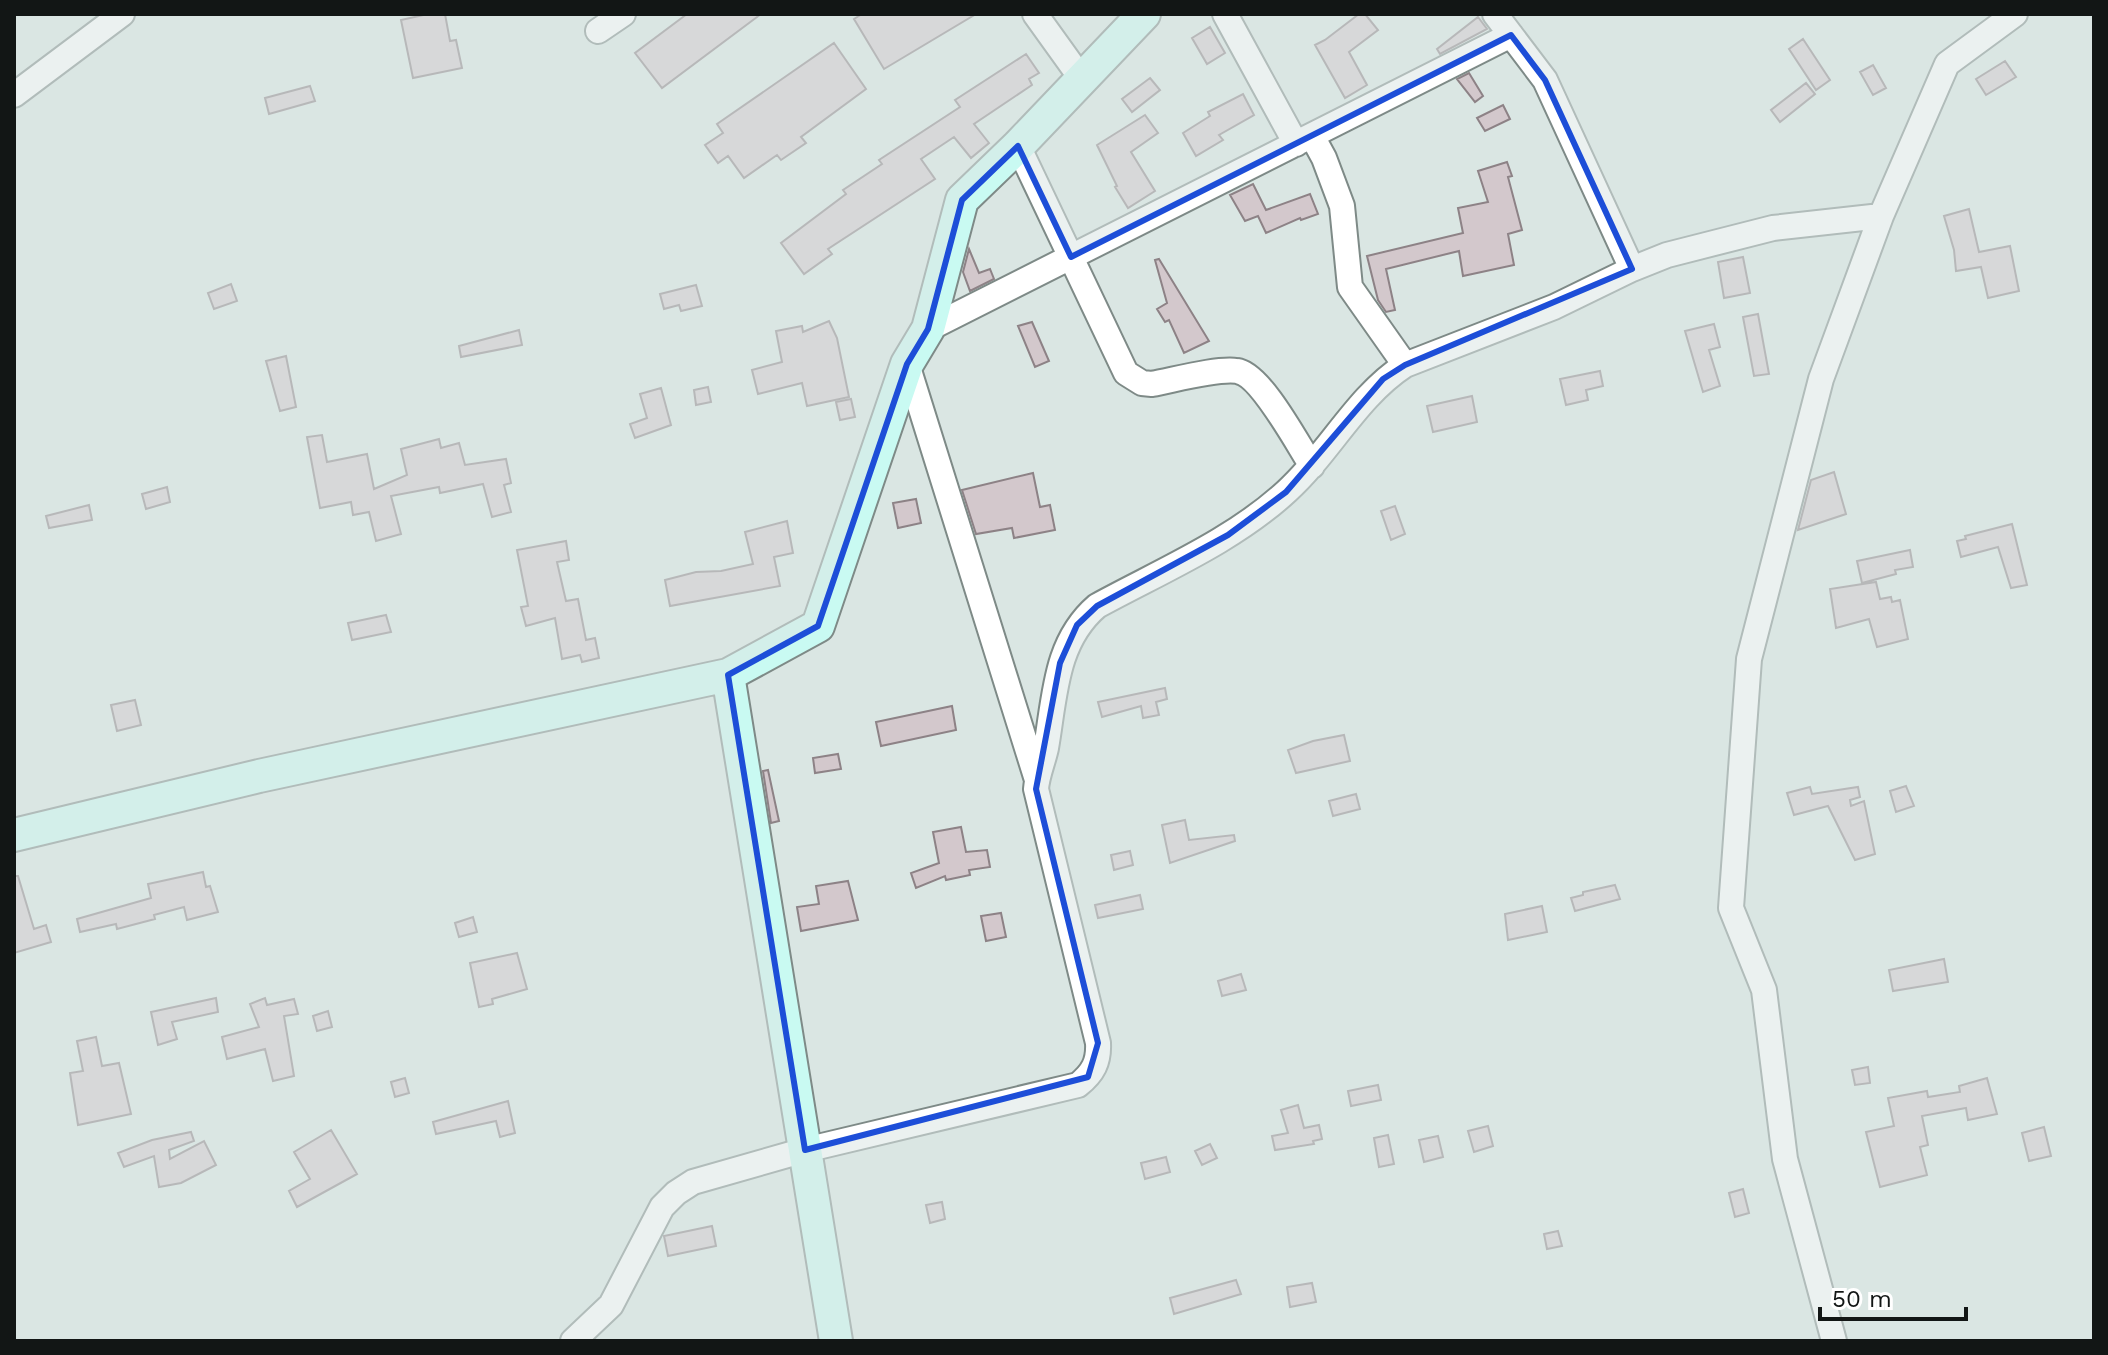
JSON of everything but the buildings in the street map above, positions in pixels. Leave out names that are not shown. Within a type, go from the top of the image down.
[{"type":"street","points":[[14,95],[122,14]]},
{"type":"street","points":[[598,31],[623,14]]},
{"type":"street","points":[[1035,14],[1081,78]]},
{"type":"street","points":[[14,835],[259,776],[728,675],[818,626],[907,364],[928,329],[962,200],[1144,14]]},
{"type":"street","points":[[1225,14],[1334,182],[1342,206],[1350,287],[1405,365]]},
{"type":"street","points":[[1495,14],[1545,80],[1632,269]]},
{"type":"street","points":[[1834,1341],[1785,1159],[1764,990],[1731,908],[1749,659],[1821,379],[1881,216],[1947,64],[2015,14]]},
{"type":"street","points":[[928,329],[1511,35]]},
{"type":"street","points":[[1018,146],[1126,373],[1142,383],[1152,384],[1228,370],[1246,373],[1259,384],[1312,466]]},
{"type":"street","points":[[1037,780],[1042,770],[1060,663],[1077,625],[1097,606],[1228,535],[1286,492],[1312,466],[1383,379],[1405,365],[1554,307],[1632,269],[1701,245],[1773,228],[1881,216]]},
{"type":"street","points":[[573,1341],[611,1305],[662,1207],[693,1182],[805,1150],[1078,1085],[1095,1067],[1099,1055],[1098,1043],[1038,799],[1037,780],[907,364]]},
{"type":"street","points":[[728,675],[836,1341]]},
{"type":"highlighted area","points":[[1511,35],[1545,80],[1632,269],[1405,365],[1383,379],[1286,492],[1228,535],[1097,606],[1077,625],[1060,663],[1036,789],[1098,1043],[1088,1077],[805,1150],[728,675],[818,626],[907,364],[928,329],[962,200],[1018,146],[1071,257]]}]
